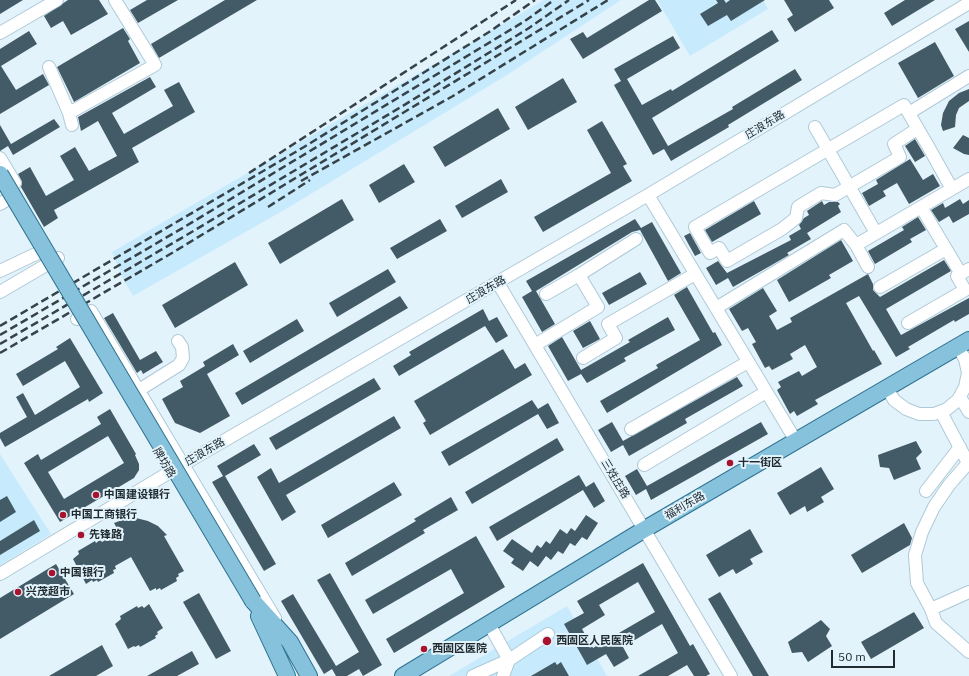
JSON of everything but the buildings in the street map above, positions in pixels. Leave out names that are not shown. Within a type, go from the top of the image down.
[{"type":"main road","name":"牌坊路","points":[[0,174],[253,601],[287,676]]},
{"type":"main road","name":"福利东路","points":[[403,676],[645,529],[964,343]]},
{"type":"main road","name":"牌坊路","points":[[253,601],[290,642],[309,676]]},
{"type":"street","points":[[0,34],[57,0]]},
{"type":"street","points":[[69,113],[155,65],[115,0]]},
{"type":"street","name":"庄浪东路","points":[[0,574],[176,469],[648,195],[969,3]]},
{"type":"street","points":[[49,67],[69,113],[72,125]]},
{"type":"street","points":[[909,113],[969,76]]},
{"type":"street","points":[[917,129],[894,144],[900,157],[835,195],[821,193],[798,207],[796,218],[782,229],[727,261],[719,248],[710,253],[695,227],[904,105],[952,189]]},
{"type":"street","points":[[815,127],[876,233]]},
{"type":"street","points":[[0,158],[58,258],[0,292]]},
{"type":"street","points":[[0,174],[50,263]]},
{"type":"street","points":[[856,245],[969,179]]},
{"type":"street","points":[[0,186],[4,202],[40,252],[50,263]]},
{"type":"street","points":[[648,195],[796,441]]},
{"type":"street","points":[[908,324],[965,290],[957,276],[965,271],[946,249],[921,206]]},
{"type":"street","points":[[716,308],[844,230],[856,245],[868,267]]},
{"type":"street","points":[[546,294],[636,239]]},
{"type":"street","points":[[880,287],[946,249]]},
{"type":"street","points":[[0,271],[40,252]]},
{"type":"street","points":[[608,324],[695,274]]},
{"type":"street","points":[[579,275],[616,338],[583,358]]},
{"type":"street","name":"三姓庄路","points":[[498,283],[731,676]]},
{"type":"street","points":[[535,345],[598,307]]},
{"type":"street","name":"牌坊路","points":[[277,655],[176,469],[138,390],[91,311],[82,313],[77,319],[176,469],[290,642]]},
{"type":"street","points":[[138,390],[179,365],[183,358],[182,347],[178,341]]},
{"type":"street","points":[[887,388],[894,400],[906,410],[919,414],[934,414],[947,409],[960,397],[965,388],[968,373],[964,343]]},
{"type":"street","points":[[631,429],[748,362]]},
{"type":"street","points":[[644,465],[766,392]]},
{"type":"street","points":[[960,397],[969,412]]},
{"type":"street","points":[[941,412],[968,462],[949,485],[934,507],[922,532],[915,555],[917,583],[932,609],[936,623],[969,652]]},
{"type":"street","points":[[926,491],[960,447]]},
{"type":"street","points":[[932,609],[969,592]]},
{"type":"street","points":[[489,624],[508,660],[503,676]]},
{"type":"street","points":[[474,676],[508,660],[548,634]]},
{"type":"shaded area","points":[[544,0],[621,0],[507,75],[286,209],[133,296],[123,279],[112,252]]},
{"type":"shaded area","points":[[657,0],[763,0],[768,9],[690,56]]},
{"type":"shaded area","points":[[0,454],[51,534],[0,565]]},
{"type":"shaded area","name":"西固区人民医院","points":[[567,606],[607,676],[449,676]]},
{"type":"railway","points":[[249,173],[516,0]]},
{"type":"railway","points":[[0,326],[304,147],[489,32],[535,0]]},
{"type":"railway","points":[[0,335],[186,226],[525,21],[554,0]]},
{"type":"railway","points":[[0,344],[401,107],[529,28],[569,0]]},
{"type":"railway","points":[[0,353],[172,253],[589,0]]},
{"type":"railway","points":[[301,181],[453,96],[608,0]]},
{"type":"railway","points":[[268,207],[310,180]]},
{"type":"place","name":"十一街区","points":[[730,463]]},
{"type":"place","name":"中国建设银行","points":[[96,495]]},
{"type":"place","name":"中国工商银行","points":[[63,515]]},
{"type":"place","name":"先锋路","points":[[81,535]]},
{"type":"place","name":"中国银行","points":[[52,573]]},
{"type":"place","name":"兴茂超市","points":[[18,592]]},
{"type":"place","name":"西固区人民医院","points":[[547,641]]},
{"type":"place","name":"西固区医院","points":[[424,649]]}]
